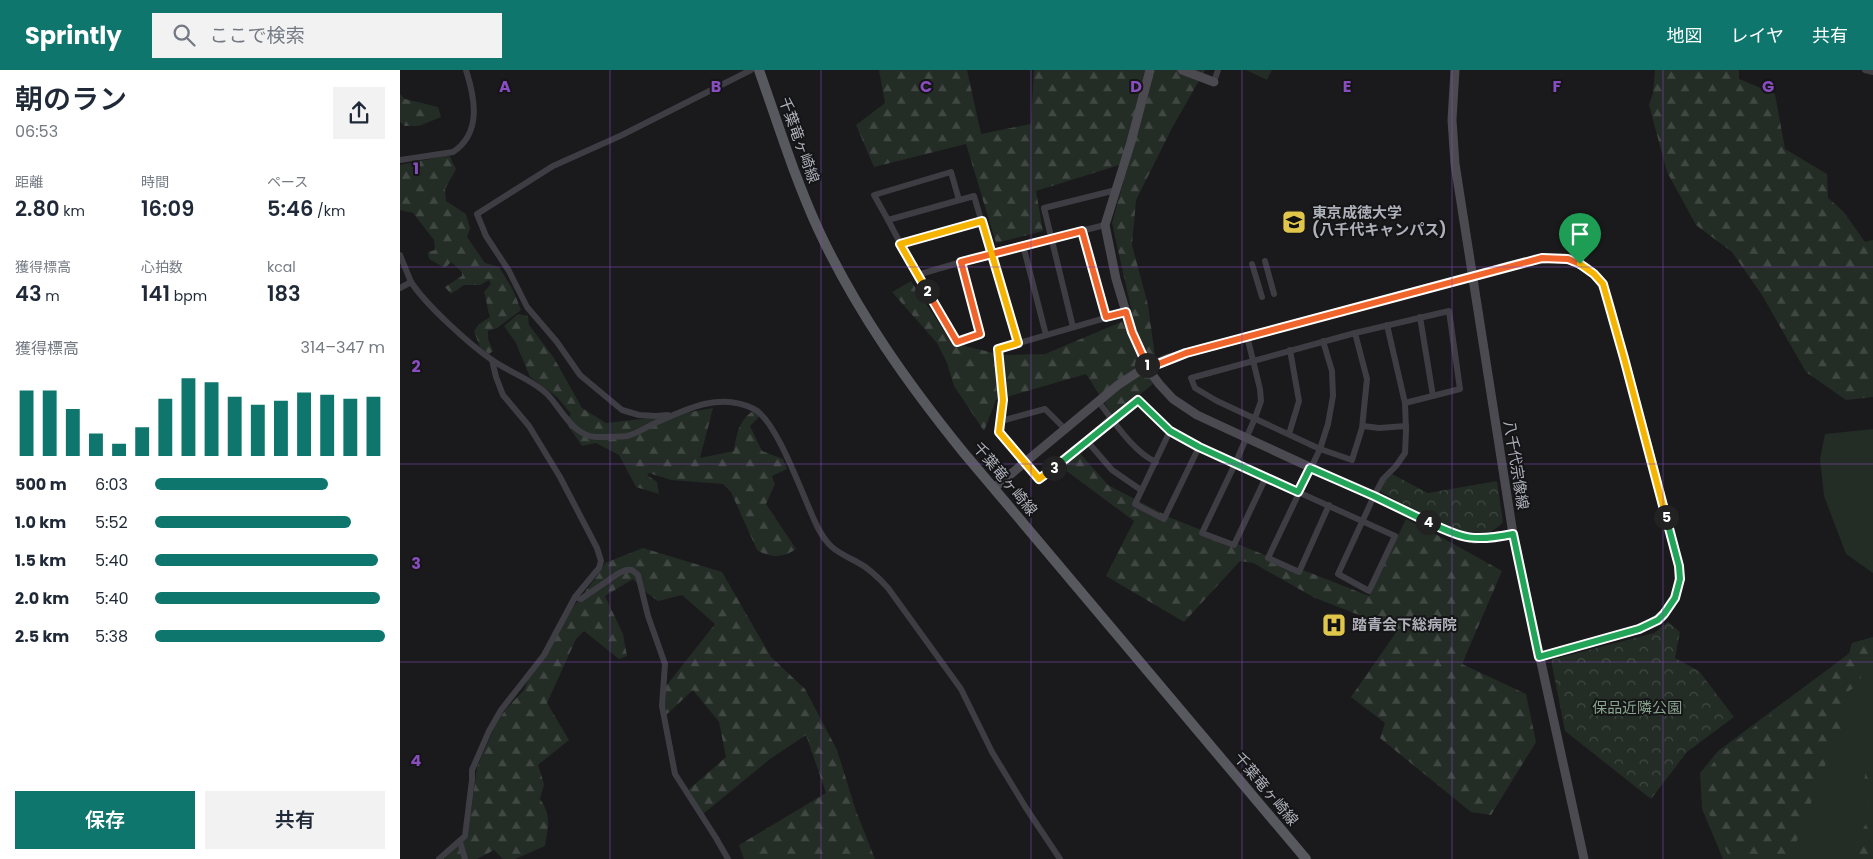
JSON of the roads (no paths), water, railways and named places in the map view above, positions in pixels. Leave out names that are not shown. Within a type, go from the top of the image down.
[{"type":"main road","name":"千葉竜ヶ崎線","points":[[759,70],[804,196],[825,243],[853,298],[886,351],[916,392],[994,488],[1306,859]]},
{"type":"street","points":[[400,160],[453,152],[466,139],[475,106],[473,91],[466,70]]},
{"type":"street","points":[[677,414],[639,415],[622,410],[580,375],[557,342],[527,308],[509,271],[486,236],[477,214],[553,166],[620,136],[751,70]]},
{"type":"street","points":[[1150,70],[1105,225],[1116,279],[1132,332],[1148,368],[1160,385],[1186,409],[1222,428],[1459,536],[1475,539],[1513,534]]},
{"type":"street","points":[[1182,70],[1214,82],[1218,70]]},
{"type":"street","name":"八千代宗像線","points":[[1455,70],[1452,140],[1513,534],[1584,859]]},
{"type":"street","points":[[1865,70],[1873,72]]},
{"type":"street","points":[[959,200],[951,172],[874,195],[917,275],[957,342],[980,334],[961,262]]},
{"type":"street","points":[[1073,327],[1044,208],[1116,190]]},
{"type":"street","points":[[888,220],[974,196],[1018,343]]},
{"type":"street","points":[[900,244],[982,221]]},
{"type":"street","points":[[917,275],[992,253],[1105,225]]},
{"type":"street","points":[[1082,231],[1106,317]]},
{"type":"street","points":[[1023,245],[1046,335]]},
{"type":"street","points":[[400,255],[411,282],[420,295],[492,360],[546,393],[568,421],[585,435],[594,437],[628,436],[693,407],[719,400],[735,401],[757,411],[766,421],[781,445],[819,530],[837,553],[857,562],[879,578],[893,594],[962,689],[992,752],[1060,859]]},
{"type":"street","points":[[994,488],[1118,385],[1148,368],[1186,353],[1542,258],[1568,259],[1580,264],[1594,274],[1603,284],[1679,566],[1680,579],[1675,598],[1658,620],[1639,629],[1539,657]]},
{"type":"street","points":[[1265,260],[1274,294]]},
{"type":"street","points":[[1252,264],[1262,297]]},
{"type":"street","points":[[400,288],[411,282]]},
{"type":"street","points":[[1355,333],[1368,379],[1363,426],[1360,441],[1352,460],[1320,449],[1217,401],[1195,388],[1191,378],[1323,341],[1355,333],[1387,325],[1420,317],[1449,311],[1460,389],[1405,403]]},
{"type":"street","points":[[1126,312],[998,349],[1003,400],[999,432],[1039,479],[1138,400],[1170,431],[1199,447],[1329,505],[1363,521],[1395,536],[1369,591],[1338,574],[1363,521],[1374,496],[1383,479],[1396,466],[1405,453],[1405,403],[1387,325]]},
{"type":"street","points":[[1420,317],[1432,396]]},
{"type":"street","points":[[1247,336],[1260,389],[1261,401],[1256,418],[1202,533],[1234,545],[1266,477]]},
{"type":"street","points":[[1323,341],[1332,371],[1333,396],[1328,424],[1320,449],[1268,558],[1298,572],[1329,505]]},
{"type":"street","points":[[1289,434],[1299,400],[1290,350]]},
{"type":"street","points":[[439,859],[460,842],[464,836],[472,770],[480,748],[501,710],[544,655],[575,597],[599,568],[601,561],[551,462],[529,426],[503,395],[492,360]]},
{"type":"street","points":[[1098,401],[1112,420],[1146,458],[1156,462]]},
{"type":"street","points":[[1001,422],[1045,409],[1064,428]]},
{"type":"street","points":[[1363,426],[1379,428],[1406,426]]},
{"type":"street","points":[[1170,431],[1136,504],[1164,520],[1199,447]]},
{"type":"street","points":[[1087,441],[1112,470],[1141,490]]},
{"type":"street","points":[[575,597],[581,598],[619,573],[632,570],[638,575],[648,616],[665,664],[662,706],[675,774],[728,859]]},
{"type":"street","points":[[460,842],[465,859]]},
{"type":"place","name":"東京成徳大学 (八千代キャンパス)","points":[[1294,222]]},
{"type":"place","name":"踏青会下総病院","points":[[1334,625]]},
{"type":"park label","name":"保品近隣公園","points":[[1637,708]]}]
